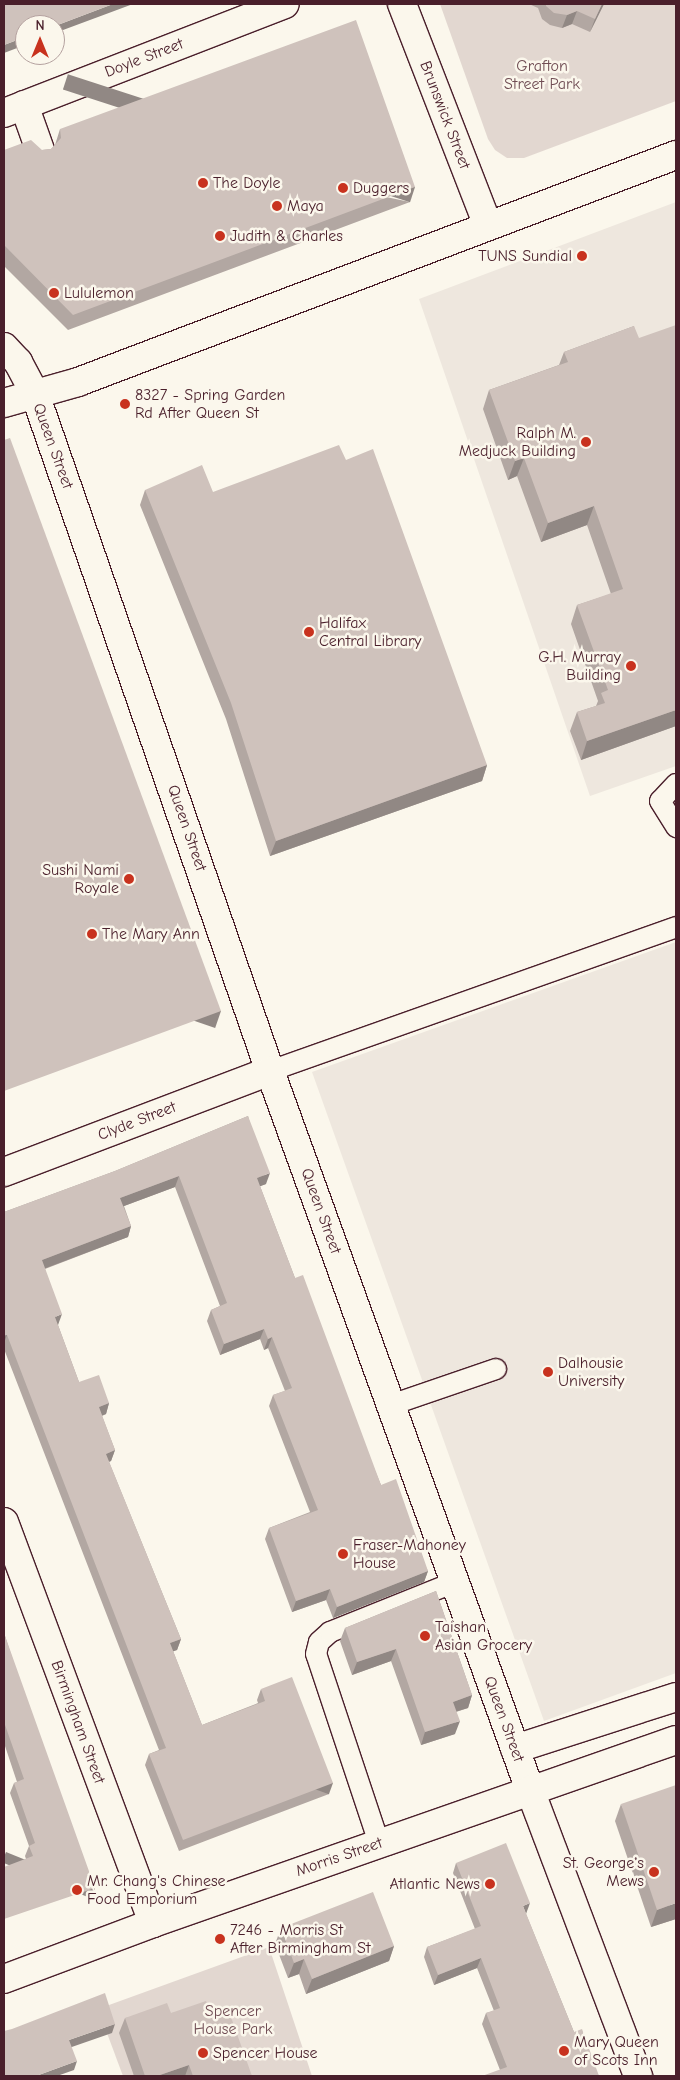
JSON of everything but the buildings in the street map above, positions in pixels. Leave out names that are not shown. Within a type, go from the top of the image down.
[{"type":"street","name":"Doyle Street","points":[[14,109],[285,4]]},
{"type":"street","name":"Brunswick Street","points":[[402,4],[488,226]]},
{"type":"street","points":[[14,109],[40,150]]},
{"type":"street","points":[[4,403],[78,382],[676,156]]},
{"type":"street","name":"Queen Street","points":[[4,347],[18,362],[35,394],[270,1071],[530,1790],[638,2076]]},
{"type":"street","name":"Clyde Street","points":[[4,1172],[270,1071]]},
{"type":"street","name":"Birmingham Street","points":[[4,1522],[153,1923]]},
{"type":"street","points":[[515,1749],[676,1697]]},
{"type":"street","name":"Morris Street","points":[[4,1979],[153,1923],[676,1740]]},
{"type":"lane","points":[[676,784],[660,801],[676,827]]},
{"type":"lane","points":[[270,1071],[676,927]]},
{"type":"lane","points":[[391,1405],[496,1369]]},
{"type":"lane","points":[[379,1843],[316,1654],[319,1642],[330,1632],[455,1582]]},
{"type":"shaded area","points":[[676,202],[676,766],[590,796],[419,299]]},
{"type":"shaded area","name":"Dalhousie University","points":[[676,942],[676,1673],[544,1721],[312,1072]]},
{"type":"green space","name":"Grafton Street Park","points":[[440,4],[676,4],[676,101],[524,158],[507,158],[495,150],[488,139]]},
{"type":"green space","name":"Spencer House Park","points":[[269,1947],[312,2076],[123,2076],[98,2009]]},
{"type":"place","name":"The Doyle","points":[[203,183]]},
{"type":"place","name":"Duggers","points":[[343,188]]},
{"type":"place","name":"Maya","points":[[277,206]]},
{"type":"place","name":"Judith & Charles","points":[[220,236]]},
{"type":"place","name":"TUNS Sundial","points":[[582,256]]},
{"type":"place","name":"Lululemon","points":[[54,293]]},
{"type":"place","name":"8327 - Spring Garden Rd After Queen St","points":[[125,404]]},
{"type":"place","name":"Ralph M. Medjuck Building","points":[[586,442]]},
{"type":"place","name":"Halifax Central Library","points":[[309,632]]},
{"type":"place","name":"G.H. Murray Building","points":[[631,666]]},
{"type":"place","name":"Sushi Nami Royale","points":[[129,879]]},
{"type":"place","name":"The Mary Ann","points":[[92,934]]},
{"type":"place","name":"Dalhousie University","points":[[548,1372]]},
{"type":"place","name":"Fraser-Mahoney House","points":[[343,1554]]},
{"type":"place","name":"Taishan Asian Grocery","points":[[425,1636]]},
{"type":"place","name":"St. George's Mews","points":[[654,1872]]},
{"type":"place","name":"Atlantic News","points":[[490,1884]]},
{"type":"place","name":"Mr. Chang's Chinese Food Emporium","points":[[77,1890]]},
{"type":"place","name":"7246 - Morris St After Birmingham St","points":[[220,1939]]},
{"type":"place","name":"Mary Queen of Scots Inn","points":[[564,2051]]},
{"type":"place","name":"Spencer House","points":[[203,2053]]}]
